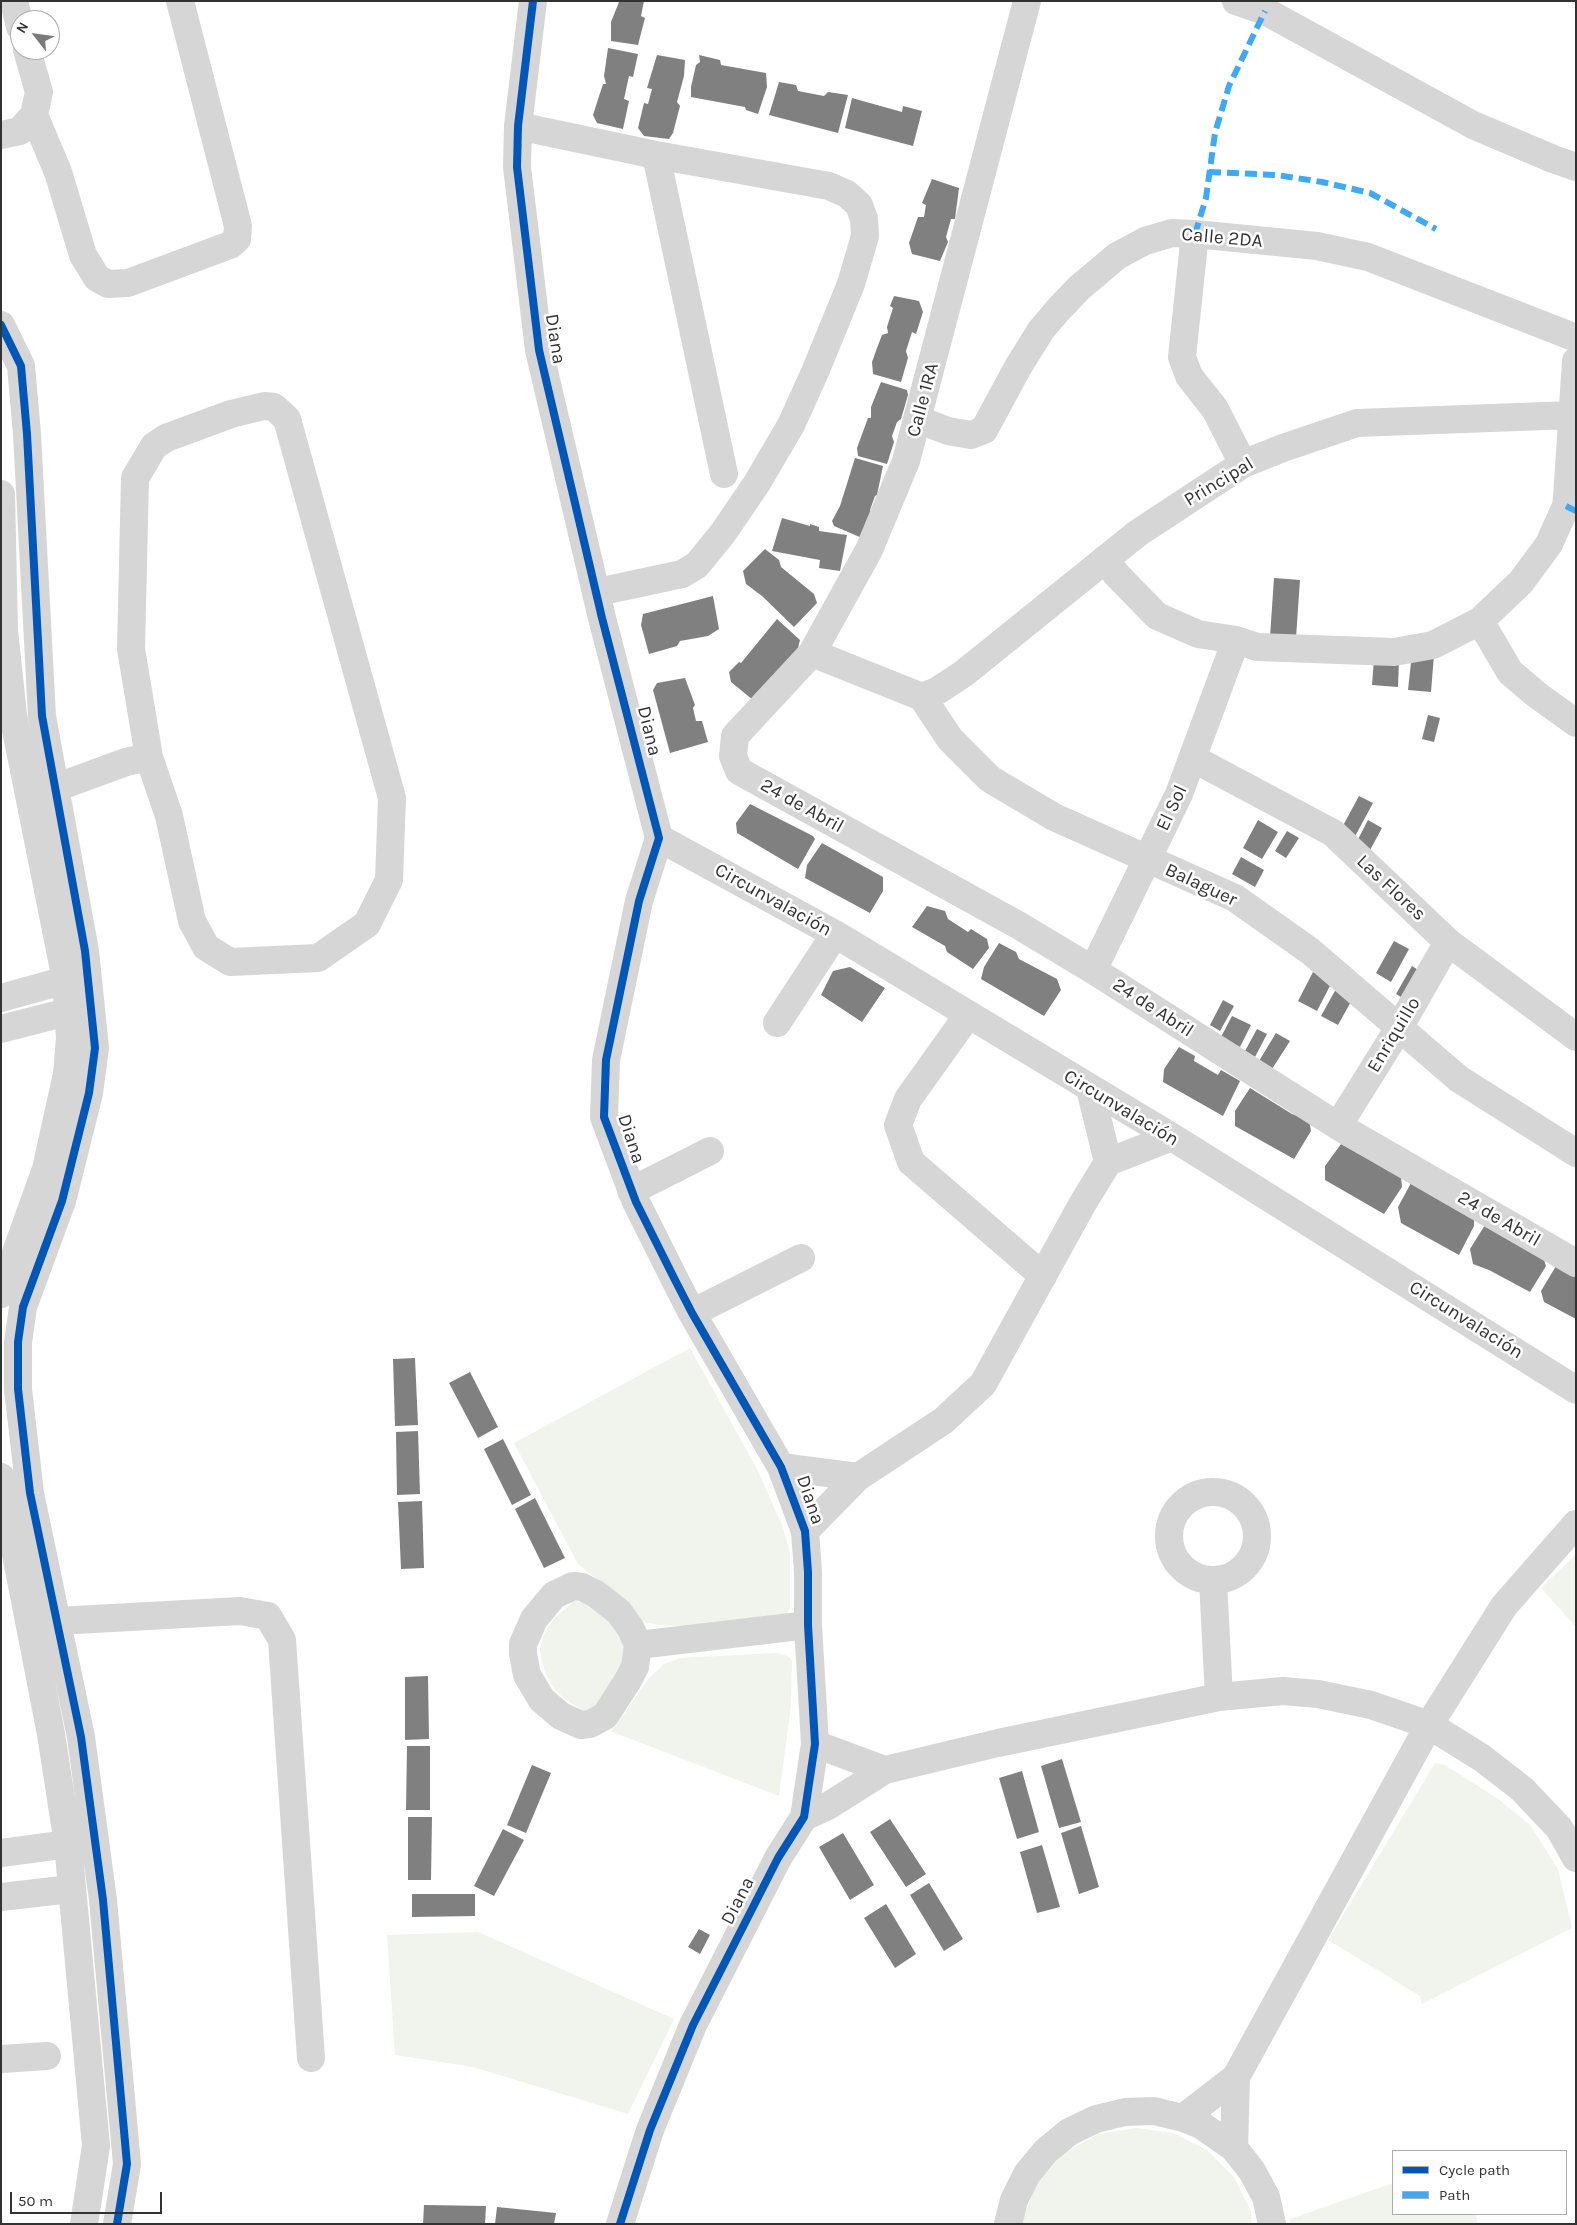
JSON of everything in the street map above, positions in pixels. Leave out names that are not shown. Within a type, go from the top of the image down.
[{"type":"street","points":[[34,116],[58,172],[83,255],[97,278],[108,284],[128,283],[230,246],[236,239],[238,226],[180,1]]},
{"type":"street","name":"Diana","points":[[532,1],[518,126],[517,167],[539,350],[659,838],[639,902],[606,1060],[604,1117],[631,1191],[692,1313],[781,1467],[805,1531],[815,1744],[804,1817],[778,1858],[693,2025],[650,2130],[620,2224]]},
{"type":"street","name":"Calle 1RA","points":[[733,756],[735,736],[812,653],[869,550],[906,461],[919,420],[1027,1]]},
{"type":"street","points":[[1236,1],[1265,11],[1472,125],[1576,167]]},
{"type":"street","points":[[1,135],[20,131],[34,116],[39,92],[30,60]]},
{"type":"street","points":[[518,126],[656,155],[829,186],[847,194],[859,206],[864,219],[865,236],[851,284],[791,425],[757,483],[709,551],[697,565],[682,574],[598,592]]},
{"type":"street","points":[[656,155],[724,474]]},
{"type":"street","name":"Calle 2DA","points":[[919,420],[971,436],[984,430],[1018,367],[1041,330],[1079,288],[1117,256],[1145,241],[1172,233],[1317,246],[1368,257],[1576,338]]},
{"type":"street","points":[[1195,234],[1182,357],[1189,376],[1215,409],[1243,464]]},
{"type":"street","points":[[1,325],[21,366],[27,434],[42,716],[85,951],[95,1048],[89,1093],[62,1201],[23,1306],[18,1342],[18,1389],[30,1493],[81,1737],[103,1900],[127,2164],[117,2224]]},
{"type":"street","points":[[1105,559],[1116,574],[1157,616],[1198,634],[1236,640],[1257,647],[1394,652],[1433,646],[1480,621],[1521,582],[1549,544],[1566,506],[1576,361]]},
{"type":"street","points":[[264,406],[274,407],[287,419],[392,798],[389,880],[367,924],[318,958],[230,962],[206,947],[192,921],[169,816],[149,757],[131,649],[135,478],[154,446],[166,438],[231,414],[264,406]]},
{"type":"street","name":"Principal","points":[[922,697],[937,691],[963,674],[1138,533],[1243,464],[1283,448],[1357,423],[1572,415]]},
{"type":"street","points":[[1,494],[4,630],[12,715],[66,980],[70,1038],[66,1074],[46,1169],[1,1294]]},
{"type":"street","points":[[1480,621],[1510,672],[1537,695],[1576,723]]},
{"type":"street","name":"El Sol","points":[[1093,970],[1148,860],[1194,759],[1236,640]]},
{"type":"street","points":[[812,653],[922,697]]},
{"type":"street","name":"Balaguer","points":[[922,697],[950,739],[990,779],[1054,817],[1235,898],[1310,951],[1459,1079],[1576,1153]]},
{"type":"street","name":"24 de Abril","points":[[733,756],[739,770],[1009,920],[1093,970],[1338,1126],[1576,1263]]},
{"type":"street","points":[[55,788],[126,762],[149,757]]},
{"type":"street","name":"Las Flores","points":[[1194,759],[1333,833],[1448,942],[1576,1037]]},
{"type":"street","name":"Circunvalación","points":[[659,838],[834,934],[1172,1137],[1576,1390]]},
{"type":"street","points":[[777,1023],[834,934]]},
{"type":"street","name":"Enriquillo","points":[[1338,1126],[1400,1028],[1448,942]]},
{"type":"street","points":[[1,998],[66,980]]},
{"type":"street","points":[[1,1029],[67,1012]]},
{"type":"street","points":[[968,1016],[908,1099],[898,1125],[910,1162],[1043,1276]]},
{"type":"street","points":[[1090,1089],[1108,1162]]},
{"type":"street","points":[[805,1531],[858,1477],[943,1421],[982,1384],[1108,1162],[1172,1137]]},
{"type":"street","points":[[631,1191],[710,1151]]},
{"type":"street","points":[[692,1313],[801,1258]]},
{"type":"street","points":[[781,1467],[858,1477]]},
{"type":"street","points":[[1,1477],[51,1734],[68,1844],[96,2146],[84,2224]]},
{"type":"street","points":[[1183,2118],[1236,2077],[1429,1725],[1504,1606],[1576,1524]]},
{"type":"street","points":[[1213,1580],[1219,1697]]},
{"type":"street","points":[[573,1586],[582,1587],[596,1594],[618,1612],[631,1629],[638,1645],[635,1667],[616,1700],[604,1716],[590,1724],[581,1724],[561,1716],[542,1700],[527,1675],[522,1654],[523,1644],[534,1619],[554,1595],[573,1586]]},
{"type":"street","points":[[57,1621],[240,1611],[268,1616],[282,1640],[311,2058]]},
{"type":"street","points":[[638,1645],[808,1625]]},
{"type":"street","points":[[804,1817],[828,1806],[885,1770],[998,1743],[1219,1697],[1283,1691],[1318,1694],[1371,1706],[1429,1725],[1482,1758],[1522,1789],[1559,1828],[1576,1858]]},
{"type":"street","points":[[815,1744],[885,1770]]},
{"type":"street","points":[[1,1853],[68,1844]]},
{"type":"street","points":[[1,1897],[71,1889]]},
{"type":"street","points":[[1,2059],[47,2056]]},
{"type":"street","points":[[1234,2148],[1236,2077]]},
{"type":"street","points":[[1008,2224],[1014,2200],[1027,2174],[1046,2150],[1069,2132],[1096,2119],[1125,2112],[1154,2112],[1183,2118],[1201,2125],[1234,2148],[1252,2171],[1266,2197],[1272,2224]]},
{"type":"shaded area","points":[[690,1348],[757,1469],[782,1525],[790,1552],[790,1607],[785,1618],[703,1627],[660,1625],[643,1622],[617,1595],[578,1564],[514,1443]]},
{"type":"shaded area","points":[[1576,1554],[1576,1627],[1541,1588]]},
{"type":"shaded area","points":[[574,1601],[590,1604],[617,1629],[624,1641],[625,1652],[618,1679],[591,1711],[582,1710],[562,1697],[545,1672],[541,1658],[540,1648],[545,1632],[555,1618]]},
{"type":"shaded area","points":[[777,1653],[787,1656],[792,1660],[791,1705],[779,1796],[610,1731],[649,1678],[664,1664],[680,1658]]},
{"type":"shaded area","points":[[1435,1763],[1445,1765],[1498,1799],[1530,1825],[1558,1869],[1572,1928],[1422,2004],[1420,1996],[1328,1940]]},
{"type":"shaded area","points":[[478,1932],[674,2019],[628,2114],[473,2067],[395,2055],[387,1935]]},
{"type":"shaded area","points":[[1136,2128],[1173,2133],[1207,2150],[1234,2177],[1251,2211],[1252,2224],[1021,2224],[1036,2185],[1063,2154],[1098,2134]]},
{"type":"shaded area","points":[[1392,2183],[1392,2215],[1476,2215],[1478,2224],[1290,2224],[1290,2219]]},
{"type":"building","points":[[644,1],[641,16],[645,18],[638,45],[611,41],[611,22],[619,2]]},
{"type":"building","points":[[608,48],[638,54],[633,77],[629,76],[624,99],[629,101],[623,129],[597,123],[593,115],[603,84],[606,84],[604,76]]},
{"type":"building","points":[[657,55],[685,60],[684,76],[677,102],[680,106],[673,133],[669,139],[644,136],[638,128],[644,103],[648,104],[652,89],[647,88]]},
{"type":"building","points":[[699,55],[720,60],[721,65],[766,73],[767,87],[758,114],[746,110],[745,107],[691,97],[691,87],[696,65],[700,62]]},
{"type":"building","points":[[779,82],[796,85],[798,91],[824,96],[828,92],[848,95],[838,133],[769,115]]},
{"type":"building","points":[[852,98],[902,112],[903,106],[922,111],[913,146],[845,128]]},
{"type":"building","points":[[932,179],[959,188],[955,219],[951,219],[946,237],[948,242],[940,261],[912,254],[909,243],[918,217],[924,217],[926,205],[922,203]]},
{"type":"building","points":[[894,296],[919,301],[923,312],[916,334],[912,332],[906,351],[908,358],[901,382],[873,374],[872,362],[882,335],[888,333],[887,327],[893,308],[890,306]]},
{"type":"building","points":[[881,382],[907,390],[908,395],[901,419],[897,422],[892,436],[894,442],[887,464],[858,456],[857,448],[868,418],[871,418],[871,407]]},
{"type":"building","points":[[855,458],[883,466],[877,495],[870,510],[870,517],[862,538],[834,526],[832,521],[840,506]]},
{"type":"building","points":[[782,518],[819,527],[819,531],[847,535],[840,571],[819,568],[820,560],[772,551]]},
{"type":"building","points":[[765,549],[779,560],[781,567],[814,594],[817,603],[794,627],[762,596],[746,584],[743,571]]},
{"type":"building","points":[[1274,578],[1300,580],[1296,638],[1270,637]]},
{"type":"building","points":[[713,596],[719,629],[708,636],[680,641],[677,646],[649,654],[641,625],[643,614]]},
{"type":"building","points":[[777,619],[800,640],[797,652],[753,700],[731,682],[729,672],[739,662],[741,663]]},
{"type":"building","points":[[1412,653],[1434,655],[1431,692],[1408,690]]},
{"type":"building","points":[[1374,658],[1399,660],[1398,687],[1372,685]]},
{"type":"building","points":[[685,678],[695,705],[693,708],[696,721],[702,721],[708,742],[670,753],[653,690],[657,683]]},
{"type":"building","points":[[1428,715],[1440,718],[1434,742],[1422,739]]},
{"type":"building","points":[[1359,796],[1373,803],[1353,840],[1339,833]]},
{"type":"building","points":[[750,804],[813,836],[815,839],[798,869],[737,833],[736,823]]},
{"type":"building","points":[[1258,820],[1278,832],[1262,859],[1243,848]]},
{"type":"building","points":[[1368,820],[1382,828],[1369,852],[1355,845]]},
{"type":"building","points":[[1287,831],[1299,838],[1286,858],[1275,851]]},
{"type":"building","points":[[822,843],[883,877],[883,891],[870,913],[805,878],[807,865]]},
{"type":"building","points":[[1241,857],[1264,870],[1255,887],[1232,874]]},
{"type":"building","points":[[927,906],[945,911],[948,919],[968,932],[971,929],[987,939],[989,948],[973,969],[947,952],[945,946],[912,927]]},
{"type":"building","points":[[1394,941],[1409,949],[1391,982],[1376,973]]},
{"type":"building","points":[[999,943],[1016,952],[1019,959],[1057,979],[1061,990],[1044,1016],[981,979],[984,967]]},
{"type":"building","points":[[1412,966],[1426,975],[1409,1002],[1396,994]]},
{"type":"building","points":[[850,967],[885,988],[862,1022],[821,995],[833,971]]},
{"type":"building","points":[[1313,972],[1332,982],[1317,1011],[1298,1001]]},
{"type":"building","points":[[1336,989],[1353,998],[1338,1025],[1321,1016]]},
{"type":"building","points":[[1223,1000],[1234,1006],[1220,1031],[1210,1025]]},
{"type":"building","points":[[1232,1016],[1251,1025],[1240,1047],[1221,1037]]},
{"type":"building","points":[[1257,1029],[1267,1034],[1255,1057],[1245,1051]]},
{"type":"building","points":[[1276,1033],[1290,1041],[1272,1069],[1259,1061]]},
{"type":"building","points":[[1179,1047],[1195,1056],[1194,1061],[1218,1075],[1221,1070],[1240,1081],[1223,1116],[1163,1082],[1164,1069]]},
{"type":"building","points":[[1250,1088],[1292,1114],[1309,1120],[1311,1131],[1294,1159],[1235,1126],[1235,1111]]},
{"type":"building","points":[[1341,1144],[1401,1177],[1402,1187],[1384,1214],[1325,1180],[1325,1166]]},
{"type":"building","points":[[1411,1183],[1474,1217],[1474,1226],[1459,1255],[1401,1223],[1398,1207]]},
{"type":"building","points":[[1485,1225],[1543,1257],[1546,1266],[1530,1292],[1489,1270],[1473,1264],[1470,1249]]},
{"type":"building","points":[[1556,1266],[1576,1277],[1576,1319],[1544,1302],[1541,1291]]},
{"type":"building","points":[[415,1358],[418,1425],[395,1426],[393,1359]]},
{"type":"building","points":[[470,1372],[498,1427],[478,1438],[449,1383]]},
{"type":"building","points":[[418,1431],[420,1494],[397,1495],[396,1432]]},
{"type":"building","points":[[503,1439],[531,1495],[512,1505],[484,1449]]},
{"type":"building","points":[[535,1498],[565,1558],[544,1568],[515,1509]]},
{"type":"building","points":[[422,1501],[424,1568],[401,1569],[398,1502]]},
{"type":"building","points":[[428,1676],[429,1739],[405,1740],[405,1677]]},
{"type":"building","points":[[407,1746],[430,1746],[430,1810],[406,1810]]},
{"type":"building","points":[[1062,1759],[1081,1822],[1059,1828],[1041,1766]]},
{"type":"building","points":[[532,1765],[551,1773],[526,1833],[507,1825]]},
{"type":"building","points":[[1022,1771],[1039,1832],[1017,1839],[999,1778]]},
{"type":"building","points":[[408,1817],[432,1817],[431,1880],[408,1880]]},
{"type":"building","points":[[890,1819],[926,1874],[906,1887],[870,1832]]},
{"type":"building","points":[[1081,1826],[1099,1887],[1079,1894],[1061,1833]]},
{"type":"building","points":[[503,1829],[524,1840],[494,1896],[474,1886]]},
{"type":"building","points":[[843,1833],[874,1885],[850,1900],[819,1847]]},
{"type":"building","points":[[1042,1845],[1060,1907],[1037,1913],[1020,1852]]},
{"type":"building","points":[[929,1883],[963,1939],[944,1951],[910,1895]]},
{"type":"building","points":[[412,1894],[475,1894],[475,1916],[412,1917]]},
{"type":"building","points":[[886,1904],[916,1954],[895,1968],[864,1918]]},
{"type":"building","points":[[699,1929],[710,1935],[700,1954],[688,1947]]},
{"type":"building","points":[[424,2205],[486,2206],[485,2224],[423,2224]]},
{"type":"building","points":[[497,2207],[556,2213],[554,2224],[495,2224]]},
{"type":"marked path","points":[[1195,234],[1206,198],[1215,133],[1229,86],[1265,11]]},
{"type":"marked path","points":[[1209,172],[1277,175],[1322,182],[1370,193],[1436,229]]},
{"type":"marked path","points":[[1566,506],[1576,511]]},
{"type":"cycle path","points":[[533,1],[518,126],[517,167],[539,350],[602,618],[659,838],[639,901],[606,1060],[604,1117],[636,1202],[692,1313],[781,1467],[805,1531],[815,1744],[804,1817],[778,1858],[693,2025],[650,2130],[620,2224]]},
{"type":"cycle path","points":[[1,325],[21,366],[27,434],[42,716],[85,951],[95,1048],[89,1093],[62,1201],[23,1307],[18,1342],[18,1389],[30,1493],[81,1737],[103,1900],[127,2164],[117,2224]]}]
